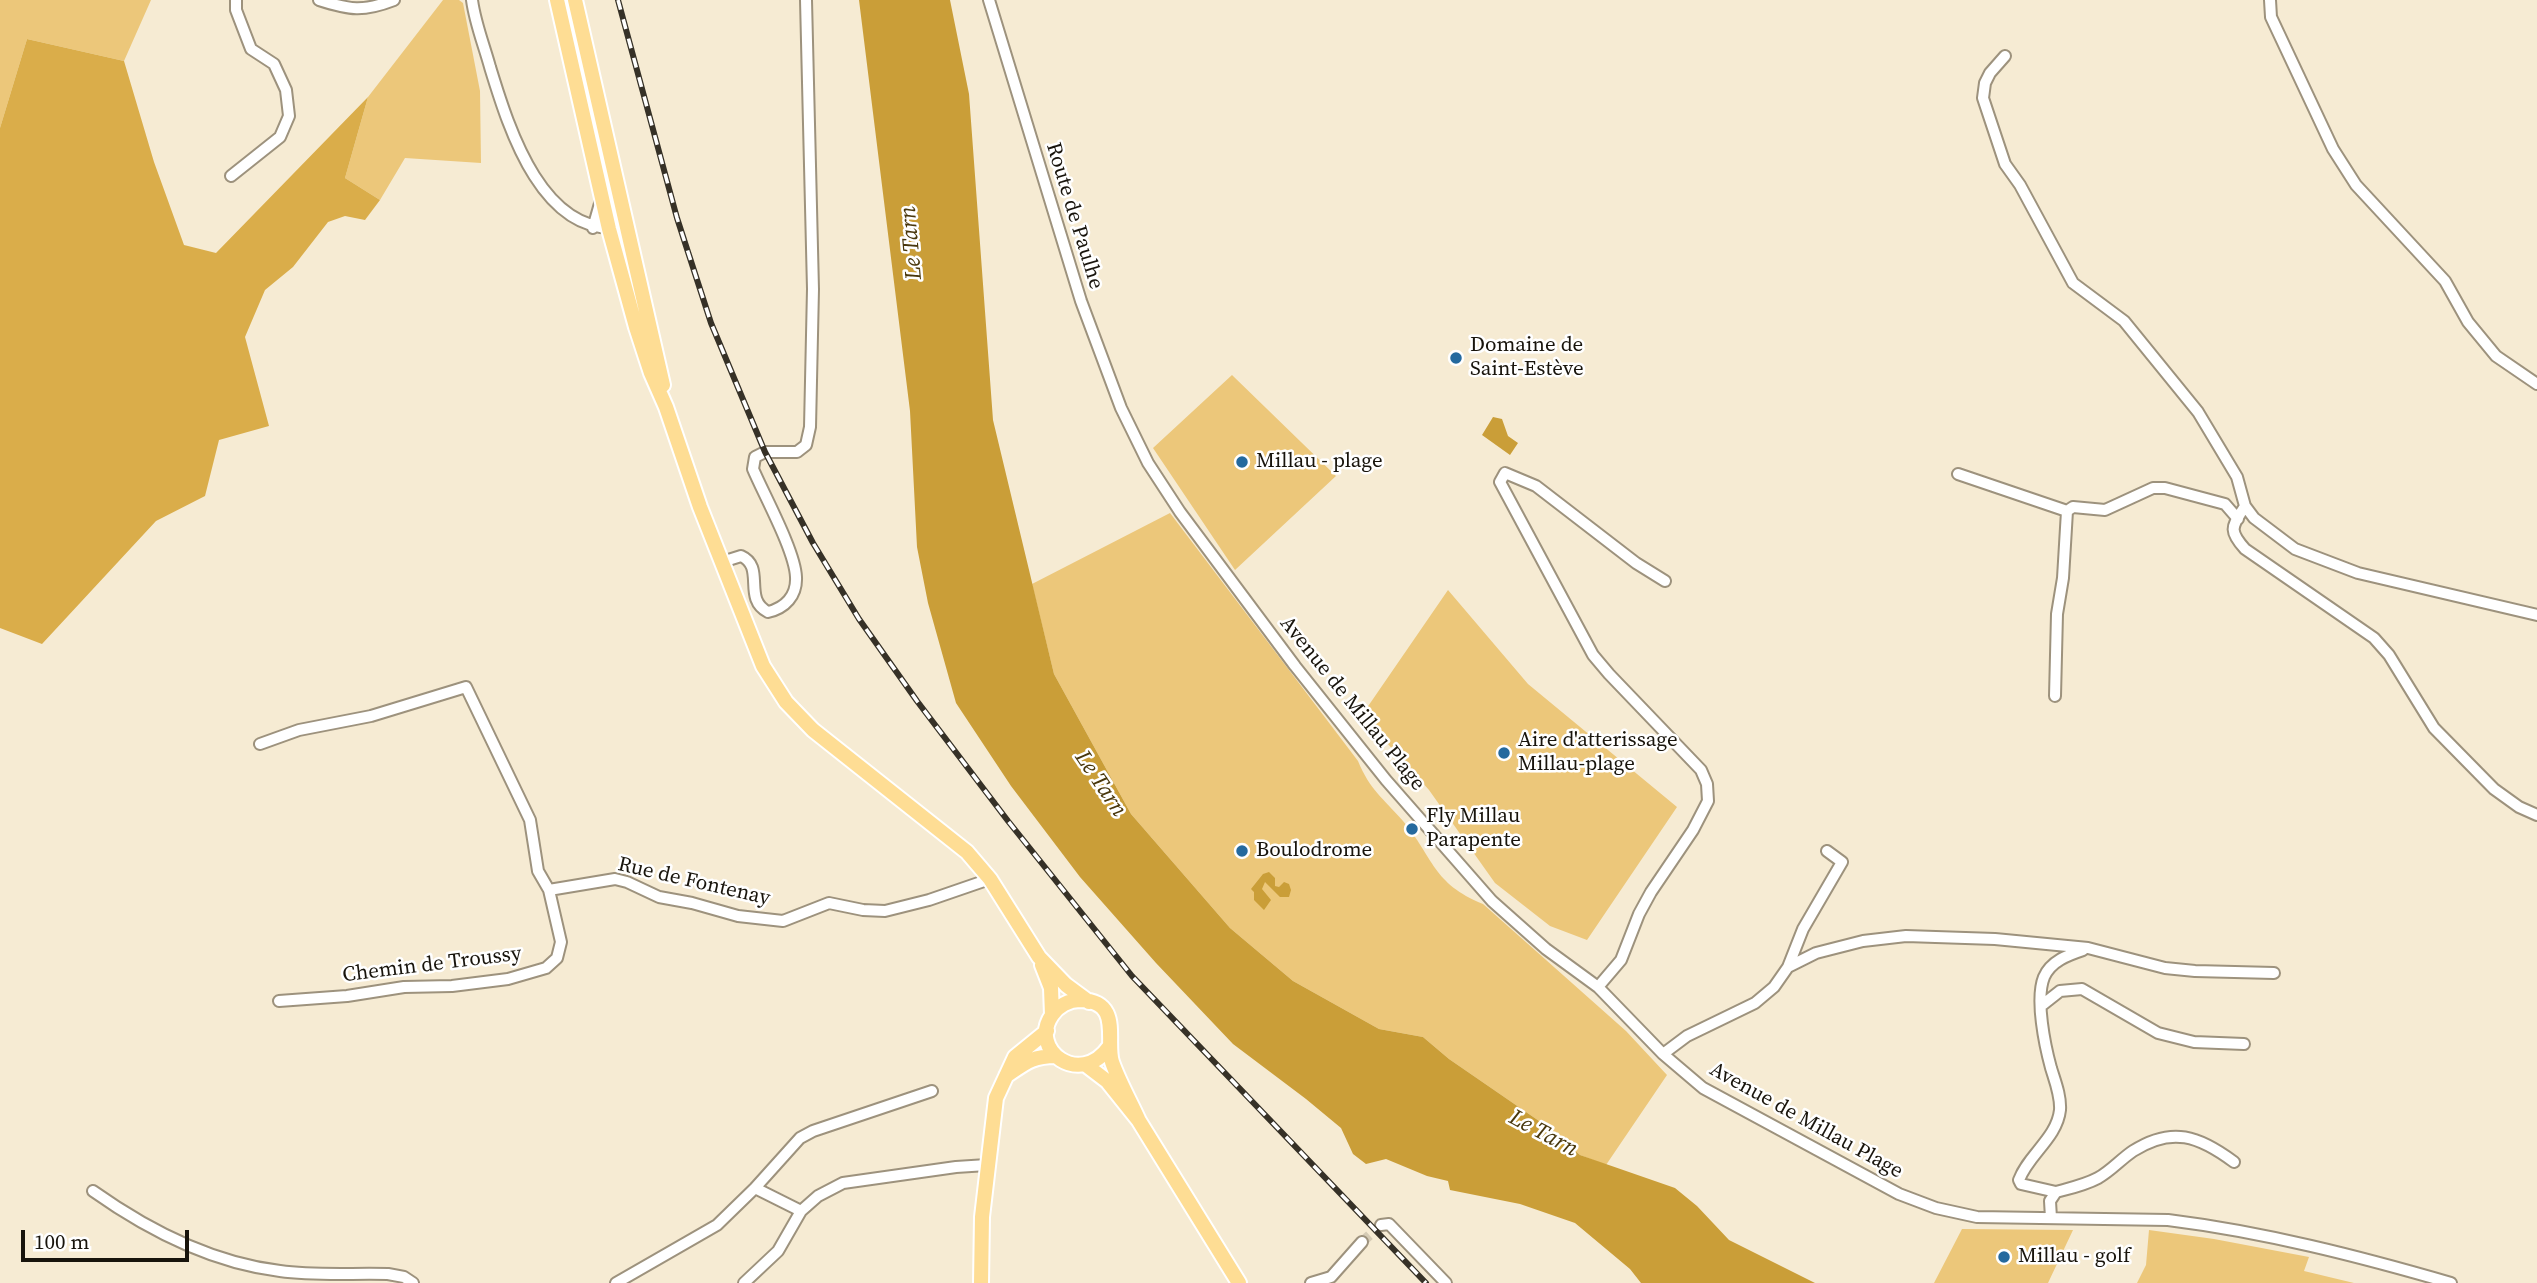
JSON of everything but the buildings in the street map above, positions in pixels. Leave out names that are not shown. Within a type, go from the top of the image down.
[{"type":"main road","points":[[557,0],[610,229],[651,373],[666,407],[700,507],[764,666],[799,718],[967,852],[990,879],[1039,957],[1051,988],[1052,1015],[1047,1031],[1048,1044],[1056,1056],[1070,1064],[1086,1065],[1097,1060],[1109,1047],[1112,1035],[1110,1020],[1101,1009],[1066,985],[1039,957]]},
{"type":"main road","points":[[575,0],[666,407]]},
{"type":"main road","points":[[1052,1015],[1069,1002],[1089,1002]]},
{"type":"main road","points":[[981,1283],[980,1239],[994,1106],[1015,1057],[1047,1031]]},
{"type":"main road","points":[[1109,1047],[1115,1068],[1139,1121]]},
{"type":"main road","points":[[1005,1077],[1030,1059],[1056,1056]]},
{"type":"main road","points":[[1086,1065],[1107,1081],[1139,1121],[1239,1283]]},
{"type":"street","points":[[231,176],[280,137],[289,116],[286,90],[274,64],[251,49],[236,10],[236,0]]},
{"type":"street","points":[[320,0],[342,8],[371,9],[394,0]]},
{"type":"street","points":[[472,0],[498,93],[517,147],[552,199],[577,220],[593,228],[627,227]]},
{"type":"street","points":[[722,562],[741,556],[750,561],[754,567],[754,594],[757,603],[768,612],[781,609],[794,594],[796,577],[789,552],[752,469],[755,457],[765,452],[797,452],[806,445],[810,427],[813,289],[806,0]]},
{"type":"street","name":"Route de Paulhe","points":[[989,0],[1081,301],[1135,439]]},
{"type":"street","points":[[2270,0],[2271,18],[2333,149],[2356,185],[2445,281],[2468,322],[2496,356],[2537,384]]},
{"type":"street","points":[[2005,56],[1984,83],[1983,98],[2005,164],[2020,185],[2073,283],[2124,321],[2198,412],[2237,477],[2245,506],[2254,518],[2279,539],[2316,558],[2389,582],[2537,615]]},
{"type":"street","points":[[593,228],[602,197]]},
{"type":"street","name":"Avenue de Millau Plage","points":[[1135,439],[1180,512],[1220,567],[1295,666],[1445,850],[1509,918],[1598,988],[1663,1054],[1690,1078],[1719,1098],[1899,1194],[1936,1208],[1977,1217],[2168,1220],[2204,1225],[2309,1244],[2451,1283]]},
{"type":"street","points":[[1598,988],[1621,960],[1651,892],[1693,830],[1708,801],[1707,785],[1701,770],[1593,655],[1500,482],[1505,472],[1536,486],[1636,563],[1665,581]]},
{"type":"street","points":[[1958,474],[2067,512]]},
{"type":"street","points":[[2067,512],[2073,508],[2105,510],[2153,488],[2165,488],[2225,504],[2238,519]]},
{"type":"street","points":[[2245,506],[2232,526],[2233,533],[2245,549],[2374,638],[2389,654],[2434,728],[2494,789],[2519,807],[2537,815]]},
{"type":"street","points":[[2055,696],[2057,614],[2063,578],[2067,512]]},
{"type":"street","name":"Chemin de Troussy","points":[[260,744],[299,730],[371,716],[466,687],[530,820],[538,871],[549,890],[561,942],[557,958],[546,968],[508,979],[279,1001]]},
{"type":"street","points":[[1663,1054],[1687,1036],[1755,1003],[1774,987],[1788,967],[1804,929],[1842,862],[1827,851]]},
{"type":"street","name":"Rue de Fontenay","points":[[549,890],[615,879],[659,897],[738,916],[783,921],[829,903],[863,910],[885,911],[929,900],[990,879]]},
{"type":"street","points":[[1788,967],[1816,953],[1851,944],[1906,936],[1995,939],[2088,948],[2165,968],[2274,973]]},
{"type":"street","points":[[2088,948],[2061,958],[2044,976],[2041,1006],[2046,1046],[2059,1096],[2060,1111],[2053,1132],[2019,1180],[2021,1184],[2056,1192],[2079,1187],[2100,1177],[2133,1151],[2158,1138],[2183,1135],[2214,1147],[2234,1162]]},
{"type":"street","points":[[2041,1006],[2060,991],[2082,989],[2158,1033],[2194,1042],[2244,1044]]},
{"type":"street","points":[[616,1283],[717,1225],[800,1138],[813,1130],[932,1091]]},
{"type":"street","points":[[744,1283],[778,1251],[801,1211],[818,1196],[843,1183],[987,1165]]},
{"type":"street","points":[[755,1188],[801,1211]]},
{"type":"street","points":[[93,1191],[115,1206],[214,1258],[280,1271],[388,1274],[404,1277],[412,1283]]},
{"type":"street","points":[[2051,1219],[2050,1201],[2056,1192]]},
{"type":"street","points":[[1381,1225],[1389,1224],[1446,1283]]},
{"type":"street","points":[[1311,1283],[1331,1277],[1362,1242]]},
{"type":"shaded area","points":[[0,0],[151,0],[124,61],[27,39],[0,128]]},
{"type":"shaded area","points":[[443,0],[459,0],[463,3],[480,91],[481,163],[405,158],[380,200],[345,178],[368,97]]},
{"type":"shaded area","points":[[27,39],[124,61],[154,162],[184,245],[216,253],[368,97],[345,178],[380,200],[365,220],[345,216],[328,222],[293,267],[265,290],[245,337],[269,426],[219,440],[205,496],[156,521],[42,644],[0,628],[0,128]]},
{"type":"shaded area","name":"Millau - plage","points":[[1232,375],[1336,476],[1235,570],[1153,448]]},
{"type":"shaded area","points":[[1170,513],[1358,761],[1372,787],[1403,821],[1443,878],[1466,896],[1483,904],[1626,1031],[1667,1075],[1606,1165],[1580,1155],[1542,1123],[1449,1059],[1423,1037],[1379,1029],[1293,981],[1230,928],[1131,814],[1054,674],[1032,584]]},
{"type":"shaded area","name":"Aire d'atterissage Millau-plage","points":[[1448,590],[1528,684],[1677,807],[1587,940],[1550,926],[1495,883],[1429,790],[1362,715]]},
{"type":"shaded area","name":"Millau - golf","points":[[1962,1229],[2073,1230],[2048,1283],[1934,1283]]},
{"type":"shaded area","points":[[2149,1230],[2309,1257],[2304,1271],[2354,1283],[2137,1283],[2146,1265]]},
{"type":"water","name":"Le Tarn","points":[[859,0],[950,0],[969,94],[993,420],[1054,674],[1131,814],[1230,928],[1293,981],[1379,1029],[1423,1037],[1449,1059],[1542,1123],[1580,1155],[1675,1188],[1697,1206],[1729,1240],[1815,1283],[1641,1283],[1630,1269],[1575,1223],[1520,1204],[1450,1190],[1448,1181],[1427,1176],[1386,1159],[1366,1164],[1353,1154],[1341,1128],[1233,1044],[1156,963],[1080,877],[1011,786],[956,703],[928,603],[917,547],[910,411]]},
{"type":"water","points":[[1493,417],[1502,419],[1508,436],[1518,443],[1510,455],[1482,435]]},
{"type":"water","points":[[1269,872],[1275,878],[1275,886],[1279,887],[1284,882],[1289,884],[1291,890],[1289,897],[1280,897],[1265,882],[1262,889],[1271,900],[1264,910],[1254,900],[1254,892],[1251,889],[1263,874]]},
{"type":"tunnel","points":[[1362,1242],[1381,1225]]},
{"type":"railway","points":[[618,0],[677,218],[711,323],[765,452],[813,543],[859,619],[1008,821],[1132,976],[1426,1283]]},
{"type":"place","name":"Domaine de Saint-Estève","points":[[1456,358]]},
{"type":"place","name":"Millau - plage","points":[[1242,462]]},
{"type":"place","name":"Aire d'atterissage Millau-plage","points":[[1504,753]]},
{"type":"place","name":"Fly Millau Parapente","points":[[1412,829]]},
{"type":"place","name":"Boulodrome","points":[[1242,851]]},
{"type":"place","name":"Millau - golf","points":[[2004,1257]]}]
